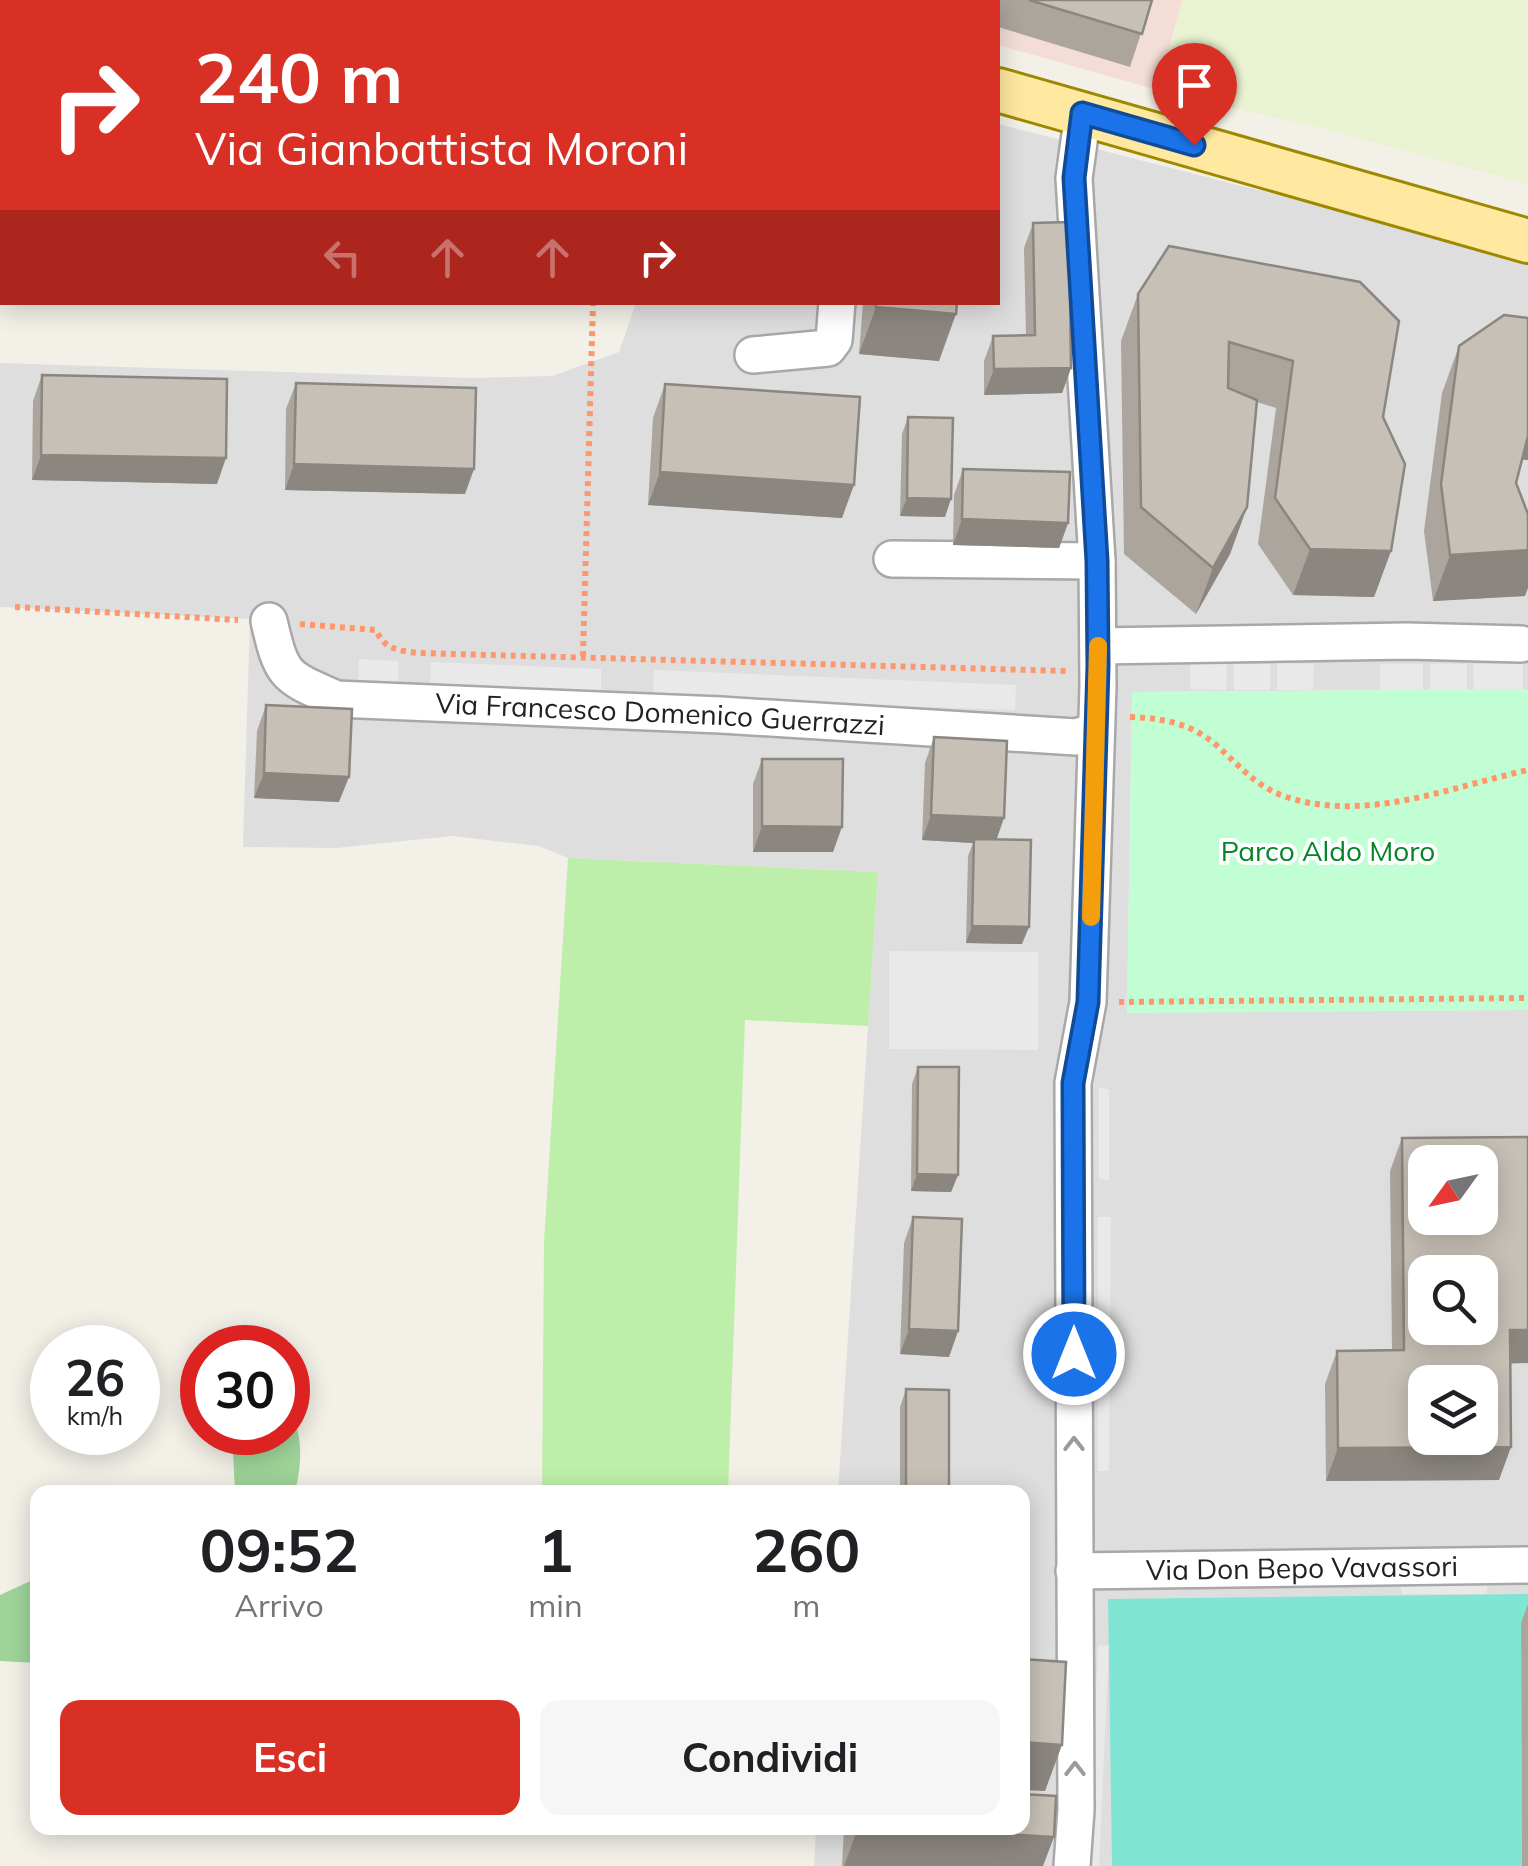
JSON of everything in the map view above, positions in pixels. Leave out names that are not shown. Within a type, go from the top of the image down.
[{"type":"main road","points":[[1000,91],[1528,241]]},
{"type":"street","points":[[1072,1866],[1076,1810],[1073,1083],[1088,1002],[1096,732],[1091,668],[1097,561],[1074,178],[1082,113]]},
{"type":"street","points":[[753,354],[828,348],[834,340],[837,305]]},
{"type":"street","points":[[892,559],[1097,561]]},
{"type":"street","name":"Via Francesco Domenico Guerrazzi","points":[[269,621],[288,678],[336,699],[721,715],[1076,737],[1096,732]]},
{"type":"street","points":[[1091,668],[1407,641],[1521,644]]},
{"type":"street","name":"Via Don Bepo Vavassori","points":[[1074,1572],[1528,1565]]},
{"type":"path","points":[[583,656],[592,305]]},
{"type":"path","points":[[15,608],[376,630],[382,644],[418,653],[1091,668],[1123,686],[1123,716],[1156,717],[1188,727],[1213,743],[1248,777],[1282,796],[1337,806],[1435,795],[1528,770]]},
{"type":"path","points":[[1088,1002],[1528,998]]},
{"type":"shaded area","points":[[1000,0],[1182,0],[1158,90],[1000,46]]},
{"type":"shaded area","points":[[1000,125],[1528,259],[1528,689],[1132,692],[1127,1012],[1528,1010],[1528,1866],[814,1866],[816,1835],[1030,1835],[1030,1485],[838,1485],[878,872],[568,858],[539,846],[452,836],[336,848],[243,847],[250,619],[0,607],[0,363],[472,378],[552,376],[619,352],[635,305],[1000,305]]},
{"type":"shaded area","points":[[359,659],[398,661],[398,686],[358,684]]},
{"type":"shaded area","points":[[431,662],[601,669],[601,694],[430,688]]},
{"type":"shaded area","points":[[1227,663],[1226,690],[1190,689],[1190,664]]},
{"type":"shaded area","points":[[1277,663],[1314,664],[1313,690],[1277,690]]},
{"type":"shaded area","points":[[1234,664],[1270,664],[1270,690],[1234,690]]},
{"type":"shaded area","points":[[1380,664],[1423,664],[1423,690],[1380,690]]},
{"type":"shaded area","points":[[1430,664],[1467,664],[1467,690],[1430,690]]},
{"type":"shaded area","points":[[1473,664],[1523,664],[1523,690],[1474,689]]},
{"type":"shaded area","points":[[654,670],[1016,685],[1015,710],[653,697]]},
{"type":"shaded area","points":[[889,951],[1038,952],[1038,1050],[889,1049]]},
{"type":"shaded area","points":[[1099,1088],[1109,1089],[1109,1180],[1099,1179]]},
{"type":"shaded area","points":[[1098,1217],[1111,1217],[1109,1471],[1098,1471]]},
{"type":"shaded area","points":[[1487,1583],[1487,1594],[1402,1594],[1400,1584]]},
{"type":"shaded area","points":[[1528,1594],[1528,1623],[1521,1624],[1522,1866],[1112,1866],[1108,1599]]},
{"type":"shaded area","points":[[1109,1645],[1099,1866],[1088,1866],[1098,1646]]},
{"type":"green space","points":[[1182,0],[1528,0],[1528,184],[1325,129],[1158,90]]},
{"type":"green space","name":"Parco Aldo Moro","points":[[1528,689],[1528,1010],[1127,1013],[1132,692]]},
{"type":"green space","points":[[568,858],[878,872],[868,1026],[745,1020],[728,1485],[542,1485],[544,1243]]},
{"type":"green space","points":[[233,1455],[300,1455],[296,1485],[235,1485]]},
{"type":"green space","points":[[30,1581],[30,1663],[0,1661],[0,1595]]},
{"type":"building","points":[[1029,0],[1152,0],[1142,34]]},
{"type":"building","points":[[1069,222],[1071,368],[994,369],[993,336],[1035,335],[1033,223]]},
{"type":"building","points":[[1169,246],[1360,282],[1399,321],[1383,417],[1405,464],[1391,551],[1310,549],[1275,498],[1293,361],[1229,342],[1228,388],[1257,400],[1247,507],[1213,568],[1141,507],[1138,294]]},
{"type":"building","points":[[876,305],[957,305],[956,314]]},
{"type":"building","points":[[1504,315],[1528,318],[1528,436],[1516,483],[1528,514],[1528,550],[1450,555],[1441,484],[1459,346]]},
{"type":"building","points":[[42,375],[227,379],[226,458],[41,455]]},
{"type":"building","points":[[296,383],[476,388],[474,469],[294,464]]},
{"type":"building","points":[[665,384],[860,397],[854,485],[660,472]]},
{"type":"building","points":[[908,417],[953,418],[951,499],[907,498]]},
{"type":"building","points":[[963,469],[1070,472],[1068,523],[962,519]]},
{"type":"building","points":[[266,705],[352,709],[349,777],[264,773]]},
{"type":"building","points":[[934,737],[1007,741],[1004,818],[931,815]]},
{"type":"building","points":[[762,759],[843,759],[842,827],[762,826]]},
{"type":"building","points":[[974,839],[1031,840],[1029,927],[972,926]]},
{"type":"building","points":[[918,1067],[959,1067],[958,1175],[917,1174]]},
{"type":"building","points":[[1528,1137],[1528,1330],[1510,1330],[1511,1447],[1498,1447],[1498,1365],[1408,1365],[1408,1448],[1338,1448],[1337,1351],[1404,1350],[1402,1138]]},
{"type":"building","points":[[913,1217],[962,1219],[958,1331],[909,1329]]},
{"type":"building","points":[[906,1389],[949,1390],[949,1485],[906,1485]]},
{"type":"building","points":[[1030,1660],[1066,1662],[1062,1745],[1030,1743]]},
{"type":"building","points":[[1030,1794],[1056,1796],[1054,1837],[1019,1835],[1030,1835]]},
{"type":"slow traffic","points":[[1091,917],[1098,646]]},
{"type":"route","points":[[1074,1354],[1073,1083],[1088,1002],[1098,666],[1097,561],[1074,178],[1082,113],[1194,145]]}]
